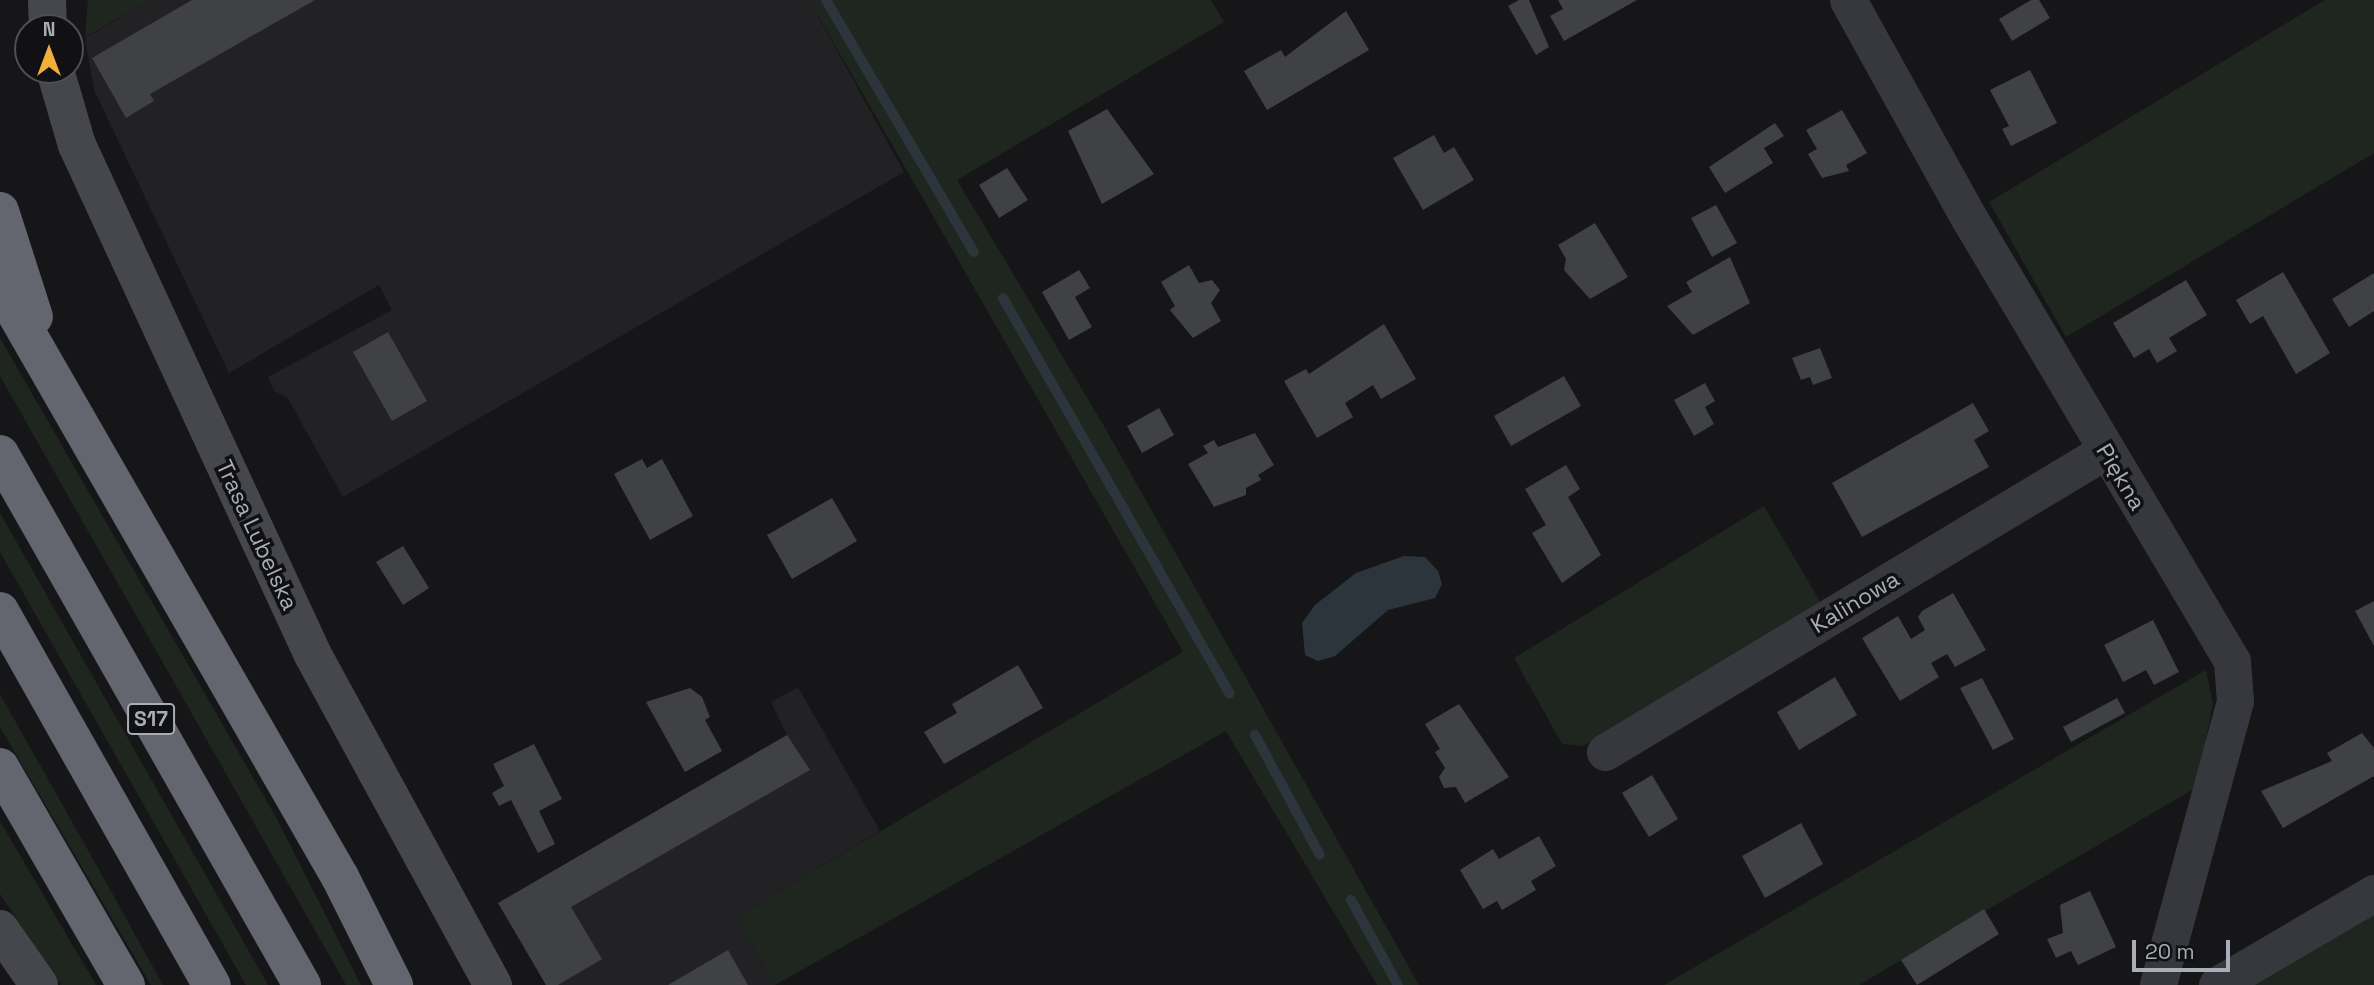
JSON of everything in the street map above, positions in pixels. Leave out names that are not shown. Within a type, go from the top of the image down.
[{"type":"highway","points":[[0,211],[46,356]]},
{"type":"highway","points":[[0,285],[46,356],[340,877],[394,985]]},
{"type":"highway","name":"S17","points":[[0,454],[302,985]]},
{"type":"highway","points":[[0,611],[212,985]]},
{"type":"highway","points":[[0,767],[126,985]]},
{"type":"street","name":"Piękna","points":[[1848,0],[2236,676],[2160,985]]},
{"type":"street","name":"Trasa Lubelska","points":[[59,84],[77,145],[313,655],[493,985]]},
{"type":"street","name":"Kalinowa","points":[[1605,752],[2105,451]]},
{"type":"street","points":[[2217,985],[2374,893]]},
{"type":"street","points":[[0,929],[39,985]]},
{"type":"shaded area","points":[[88,0],[151,0],[85,37]]},
{"type":"shaded area","points":[[151,0],[809,0],[904,172],[343,497],[287,397],[274,391],[268,377],[392,310],[379,285],[229,373],[94,90],[85,38]]},
{"type":"shaded area","points":[[809,0],[1211,0],[1224,22],[957,180],[1104,426],[1419,985],[1377,985],[1226,731],[775,985],[736,917],[1183,652]]},
{"type":"shaded area","points":[[2325,0],[2374,0],[2374,153],[2066,337],[1989,202]]},
{"type":"shaded area","points":[[0,338],[277,819],[361,985],[346,985],[0,376]]},
{"type":"shaded area","points":[[1764,506],[1822,605],[1583,746],[1562,744],[1514,658]]},
{"type":"shaded area","points":[[0,513],[268,985],[246,985],[0,552]]},
{"type":"shaded area","points":[[1404,556],[1425,557],[1438,571],[1442,584],[1435,598],[1388,610],[1335,656],[1318,661],[1305,655],[1302,623],[1315,605],[1356,573]]},
{"type":"shaded area","points":[[2206,670],[2213,703],[2197,787],[1859,985],[1664,985]]},
{"type":"shaded area","points":[[798,687],[880,831],[736,917],[775,985],[546,985],[498,903],[787,735],[771,702]]},
{"type":"shaded area","points":[[0,694],[163,985],[151,985],[0,727]]},
{"type":"shaded area","points":[[0,821],[96,985],[61,985],[0,894]]},
{"type":"shaded area","points":[[2374,910],[2374,985],[2244,985]]},
{"type":"building","points":[[192,0],[315,0],[150,94],[154,101],[126,118],[92,58]]},
{"type":"building","points":[[1519,0],[1529,0],[1549,47],[1536,55],[1508,6]]},
{"type":"building","points":[[1558,0],[1637,0],[1564,41],[1550,16],[1563,9]]},
{"type":"building","points":[[2031,0],[2039,0],[2050,18],[2012,41],[1999,19]]},
{"type":"building","points":[[1346,11],[1369,50],[1267,110],[1244,71],[1281,50],[1285,57]]},
{"type":"building","points":[[2030,70],[2057,123],[2011,146],[2002,129],[2009,126],[1990,90]]},
{"type":"building","points":[[1107,109],[1154,174],[1102,204],[1068,131]]},
{"type":"building","points":[[1842,110],[1867,153],[1846,165],[1849,171],[1822,178],[1808,154],[1817,149],[1806,130]]},
{"type":"building","points":[[1775,123],[1784,136],[1764,148],[1773,163],[1725,193],[1709,167]]},
{"type":"building","points":[[1434,135],[1444,153],[1454,147],[1474,180],[1423,210],[1393,158]]},
{"type":"building","points":[[1007,168],[1028,200],[999,218],[979,185]]},
{"type":"building","points":[[1716,205],[1737,243],[1712,257],[1691,218]]},
{"type":"building","points":[[1595,223],[1628,277],[1590,299],[1564,270],[1566,259],[1558,245]]},
{"type":"building","points":[[1730,257],[1750,303],[1693,335],[1667,306],[1692,292],[1686,282]]},
{"type":"building","points":[[1189,265],[1199,283],[1212,280],[1220,290],[1211,303],[1221,321],[1193,338],[1170,310],[1175,306],[1161,282]]},
{"type":"building","points":[[1079,270],[1090,288],[1075,297],[1092,327],[1069,340],[1042,292]]},
{"type":"building","points":[[2283,272],[2330,353],[2296,374],[2263,316],[2250,324],[2236,300]]},
{"type":"building","points":[[2374,273],[2374,311],[2349,327],[2332,299]]},
{"type":"building","points":[[2186,280],[2207,315],[2169,338],[2177,351],[2157,363],[2149,349],[2134,358],[2113,323]]},
{"type":"building","points":[[1384,324],[1416,379],[1381,399],[1373,385],[1345,403],[1353,417],[1317,438],[1284,381],[1306,369],[1309,374]]},
{"type":"building","points":[[388,332],[427,401],[392,421],[353,352]]},
{"type":"building","points":[[1820,348],[1832,378],[1813,385],[1810,377],[1801,380],[1792,358]]},
{"type":"building","points":[[1564,376],[1581,406],[1511,446],[1494,416]]},
{"type":"building","points":[[1705,383],[1715,401],[1705,407],[1714,424],[1694,436],[1674,400]]},
{"type":"building","points":[[1973,403],[1989,431],[1974,440],[1989,467],[1862,537],[1832,483]]},
{"type":"building","points":[[1159,408],[1174,435],[1142,453],[1127,426]]},
{"type":"building","points":[[1255,433],[1274,465],[1258,475],[1261,480],[1246,488],[1246,495],[1214,507],[1188,464],[1208,453],[1203,446],[1214,440],[1218,447]]},
{"type":"building","points":[[642,459],[647,468],[662,459],[693,516],[650,540],[614,474]]},
{"type":"building","points":[[1566,465],[1580,489],[1568,497],[1601,555],[1562,583],[1532,533],[1546,525],[1525,489]]},
{"type":"building","points":[[832,498],[857,541],[792,579],[767,535]]},
{"type":"building","points":[[403,546],[429,588],[403,605],[376,562]]},
{"type":"building","points":[[1953,593],[1986,650],[1955,667],[1947,654],[1931,663],[1939,677],[1900,701],[1862,638],[1898,616],[1911,639],[1925,630],[1918,617],[1922,611]]},
{"type":"building","points":[[2374,601],[2374,646],[2355,611]]},
{"type":"building","points":[[2153,620],[2179,672],[2154,685],[2146,670],[2123,682],[2104,645]]},
{"type":"building","points":[[1018,665],[1043,708],[944,764],[924,732],[957,713],[952,704]]},
{"type":"building","points":[[1835,677],[1857,715],[1799,750],[1777,712]]},
{"type":"building","points":[[1982,678],[2014,739],[1993,750],[1960,688]]},
{"type":"building","points":[[690,688],[702,697],[710,717],[705,720],[722,751],[685,772],[646,702]]},
{"type":"building","points":[[2117,698],[2125,713],[2071,742],[2063,727]]},
{"type":"building","points":[[1459,704],[1509,777],[1465,803],[1456,787],[1444,788],[1439,777],[1445,768],[1435,752],[1440,749],[1425,724]]},
{"type":"building","points":[[2362,733],[2374,748],[2374,776],[2283,828],[2261,791],[2332,761],[2327,753]]},
{"type":"building","points":[[787,735],[810,770],[571,907],[602,959],[558,985],[546,985],[498,903]]},
{"type":"building","points":[[534,744],[562,799],[539,811],[555,844],[538,853],[511,800],[499,806],[492,793],[504,786],[493,764]]},
{"type":"building","points":[[1652,775],[1678,819],[1649,837],[1622,793]]},
{"type":"building","points":[[1801,823],[1823,864],[1765,898],[1742,856]]},
{"type":"building","points":[[1539,836],[1556,866],[1531,881],[1536,890],[1502,910],[1497,901],[1483,909],[1460,870],[1493,849],[1499,859]]},
{"type":"building","points":[[2090,891],[2116,947],[2078,965],[2071,951],[2056,958],[2047,939],[2063,933],[2060,905]]},
{"type":"building","points":[[1984,909],[1999,934],[1917,985],[1901,960]]},
{"type":"building","points":[[728,950],[748,985],[668,985]]},
{"type":"waterway","points":[[826,0],[974,252]]},
{"type":"waterway","points":[[1003,298],[1230,694]]},
{"type":"waterway","points":[[1255,735],[1320,855]]},
{"type":"waterway","points":[[1351,900],[1398,985]]}]
